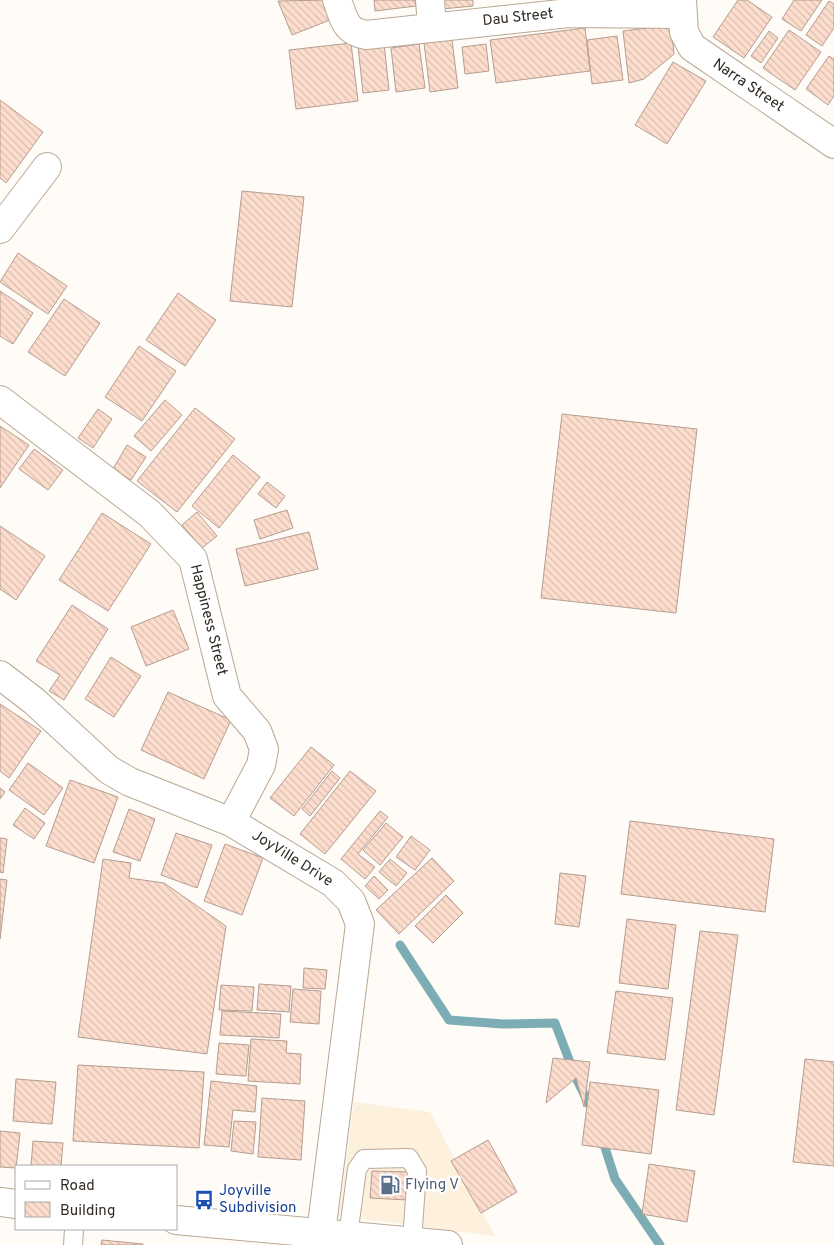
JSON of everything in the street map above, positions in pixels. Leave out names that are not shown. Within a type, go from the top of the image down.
[{"type":"street","name":"Dau Street","points":[[337,0],[347,26],[354,33],[366,35],[568,7],[682,7]]},
{"type":"street","points":[[430,0],[432,27]]},
{"type":"street","name":"Narra Street","points":[[682,7],[684,32],[692,47],[834,144]]},
{"type":"street","points":[[0,229],[48,167]]},
{"type":"street","name":"Happiness Street","points":[[0,400],[150,514],[193,559],[227,696],[257,731],[264,749],[261,766],[232,822]]},
{"type":"street","name":"JoyVille Drive","points":[[0,675],[34,701],[109,770],[130,782],[232,822],[333,883],[351,901],[360,924],[321,1233]]},
{"type":"street","points":[[0,1202],[15,1204]]},
{"type":"street","points":[[178,1220],[321,1233],[361,1240],[448,1245]]},
{"type":"lane","points":[[361,1240],[357,1169],[364,1159],[409,1158],[417,1171],[412,1242]]},
{"type":"lane","points":[[73,1245],[74,1230]]},
{"type":"shaded area","points":[[354,1102],[430,1112],[495,1236],[339,1216]]},
{"type":"building","points":[[328,0],[335,18],[292,35],[278,1]]},
{"type":"building","points":[[374,0],[415,0],[416,6],[375,11]]},
{"type":"building","points":[[441,0],[473,0],[473,6],[442,9]]},
{"type":"building","points":[[738,0],[747,0],[772,17],[744,58],[713,37]]},
{"type":"building","points":[[794,0],[822,0],[801,31],[782,19]]},
{"type":"building","points":[[829,1],[834,4],[834,28],[822,46],[806,35]]},
{"type":"building","points":[[671,25],[674,54],[644,79],[629,83],[623,31]]},
{"type":"building","points":[[585,28],[590,71],[496,83],[490,40]]},
{"type":"building","points":[[789,30],[821,52],[795,90],[763,68]]},
{"type":"building","points":[[769,31],[778,38],[761,63],[751,56]]},
{"type":"building","points":[[617,36],[623,80],[592,84],[587,40]]},
{"type":"building","points":[[452,40],[458,88],[430,92],[424,43]]},
{"type":"building","points":[[351,43],[358,101],[296,109],[289,50]]},
{"type":"building","points":[[384,43],[389,90],[363,93],[358,46]]},
{"type":"building","points":[[419,44],[425,88],[396,92],[391,48]]},
{"type":"building","points":[[486,44],[489,71],[465,74],[462,47]]},
{"type":"building","points":[[829,56],[834,59],[834,96],[828,105],[806,89]]},
{"type":"building","points":[[673,62],[706,81],[667,144],[635,125]]},
{"type":"building","points":[[0,100],[43,132],[6,183],[0,178]]},
{"type":"building","points":[[242,191],[304,197],[292,307],[230,301]]},
{"type":"building","points":[[18,253],[67,286],[48,314],[0,282]]},
{"type":"building","points":[[0,291],[33,313],[13,344],[0,336]]},
{"type":"building","points":[[178,293],[216,320],[185,366],[146,340]]},
{"type":"building","points":[[64,299],[100,323],[65,376],[28,352]]},
{"type":"building","points":[[139,346],[176,371],[142,421],[105,397]]},
{"type":"building","points":[[165,400],[182,415],[151,451],[134,436]]},
{"type":"building","points":[[195,408],[235,439],[177,512],[137,481]]},
{"type":"building","points":[[98,409],[112,419],[93,448],[78,438]]},
{"type":"building","points":[[562,414],[697,429],[676,613],[541,598]]},
{"type":"building","points":[[0,426],[29,445],[0,488]]},
{"type":"building","points":[[127,445],[146,457],[131,480],[113,469]]},
{"type":"building","points":[[34,449],[63,470],[48,490],[19,469]]},
{"type":"building","points":[[233,455],[260,477],[219,528],[192,506]]},
{"type":"building","points":[[267,482],[285,496],[276,508],[258,494]]},
{"type":"building","points":[[287,510],[293,528],[260,539],[254,520]]},
{"type":"building","points":[[197,512],[217,536],[202,548],[182,525]]},
{"type":"building","points":[[102,513],[151,544],[108,611],[59,580]]},
{"type":"building","points":[[0,526],[45,556],[16,600],[0,589]]},
{"type":"building","points":[[309,532],[318,569],[245,586],[236,549]]},
{"type":"building","points":[[72,605],[108,629],[64,700],[49,691],[60,675],[36,661]]},
{"type":"building","points":[[173,610],[189,649],[146,666],[131,627]]},
{"type":"building","points":[[111,657],[141,676],[114,717],[85,699]]},
{"type":"building","points":[[168,692],[231,720],[204,779],[141,750]]},
{"type":"building","points":[[0,704],[41,731],[9,778],[0,771]]},
{"type":"building","points":[[311,747],[334,765],[294,816],[270,798]]},
{"type":"building","points":[[28,763],[63,788],[44,815],[9,790]]},
{"type":"building","points":[[332,771],[340,778],[310,816],[302,809]]},
{"type":"building","points":[[350,771],[376,791],[325,854],[300,834]]},
{"type":"building","points":[[70,780],[118,797],[94,863],[46,846]]},
{"type":"building","points":[[0,788],[5,792],[0,799]]},
{"type":"building","points":[[25,808],[45,823],[34,839],[13,825]]},
{"type":"building","points":[[129,809],[155,819],[140,861],[113,852]]},
{"type":"building","points":[[380,811],[388,817],[358,854],[375,867],[365,879],[341,859]]},
{"type":"building","points":[[630,821],[774,839],[765,912],[621,894]]},
{"type":"building","points":[[386,823],[403,837],[380,865],[363,850]]},
{"type":"building","points":[[176,833],[212,845],[197,888],[161,875]]},
{"type":"building","points":[[411,836],[430,850],[415,870],[396,857]]},
{"type":"building","points":[[0,838],[7,839],[3,873],[0,872]]},
{"type":"building","points":[[225,844],[263,858],[242,915],[204,901]]},
{"type":"building","points":[[432,858],[454,881],[399,934],[376,910]]},
{"type":"building","points":[[103,859],[131,863],[129,878],[164,883],[226,926],[207,1054],[78,1037]]},
{"type":"building","points":[[390,859],[407,873],[396,886],[379,872]]},
{"type":"building","points":[[560,873],[586,876],[579,927],[555,924]]},
{"type":"building","points":[[374,876],[388,890],[379,899],[365,886]]},
{"type":"building","points":[[0,879],[7,880],[0,939]]},
{"type":"building","points":[[446,895],[463,913],[433,943],[415,926]]},
{"type":"building","points":[[627,919],[676,925],[668,989],[619,983]]},
{"type":"building","points":[[700,931],[738,935],[714,1115],[676,1110]]},
{"type":"building","points":[[304,968],[327,970],[325,989],[303,988]]},
{"type":"building","points":[[259,984],[291,986],[289,1012],[257,1010]]},
{"type":"building","points":[[221,985],[254,987],[252,1011],[219,1010]]},
{"type":"building","points":[[293,989],[321,991],[319,1024],[290,1022]]},
{"type":"building","points":[[616,991],[673,998],[665,1060],[607,1053]]},
{"type":"building","points":[[222,1011],[281,1014],[279,1038],[220,1035]]},
{"type":"building","points":[[251,1039],[287,1041],[286,1053],[301,1054],[300,1084],[248,1081]]},
{"type":"building","points":[[219,1043],[249,1045],[246,1076],[216,1074]]},
{"type":"building","points":[[553,1058],[590,1062],[584,1107],[576,1078],[546,1103]]},
{"type":"building","points":[[805,1059],[834,1062],[834,1166],[793,1162]]},
{"type":"building","points":[[78,1065],[204,1072],[199,1148],[73,1141]]},
{"type":"building","points":[[16,1079],[56,1082],[52,1124],[13,1121]]},
{"type":"building","points":[[211,1081],[257,1086],[255,1112],[233,1110],[229,1147],[204,1145]]},
{"type":"building","points":[[590,1082],[659,1090],[651,1154],[582,1145]]},
{"type":"building","points":[[262,1098],[305,1101],[301,1160],[258,1157]]},
{"type":"building","points":[[234,1121],[256,1122],[253,1154],[231,1151]]},
{"type":"building","points":[[0,1131],[20,1133],[15,1168],[0,1167]]},
{"type":"building","points":[[488,1140],[517,1192],[481,1213],[451,1161]]},
{"type":"building","points":[[33,1141],[63,1143],[61,1165],[31,1165]]},
{"type":"building","points":[[649,1164],[695,1171],[687,1222],[642,1214]]},
{"type":"building","name":"Flying V","points":[[372,1171],[409,1172],[408,1200],[370,1198]]},
{"type":"building","points":[[102,1240],[143,1244],[143,1245],[101,1245]]},
{"type":"waterway","points":[[400,945],[449,1020],[503,1024],[555,1023],[576,1078],[593,1112]]},
{"type":"waterway","points":[[602,1138],[615,1179],[660,1245]]},
{"type":"place","name":"Flying V","points":[[390,1185]]},
{"type":"place","name":"Joyville Subdivision","points":[[204,1200]]}]
